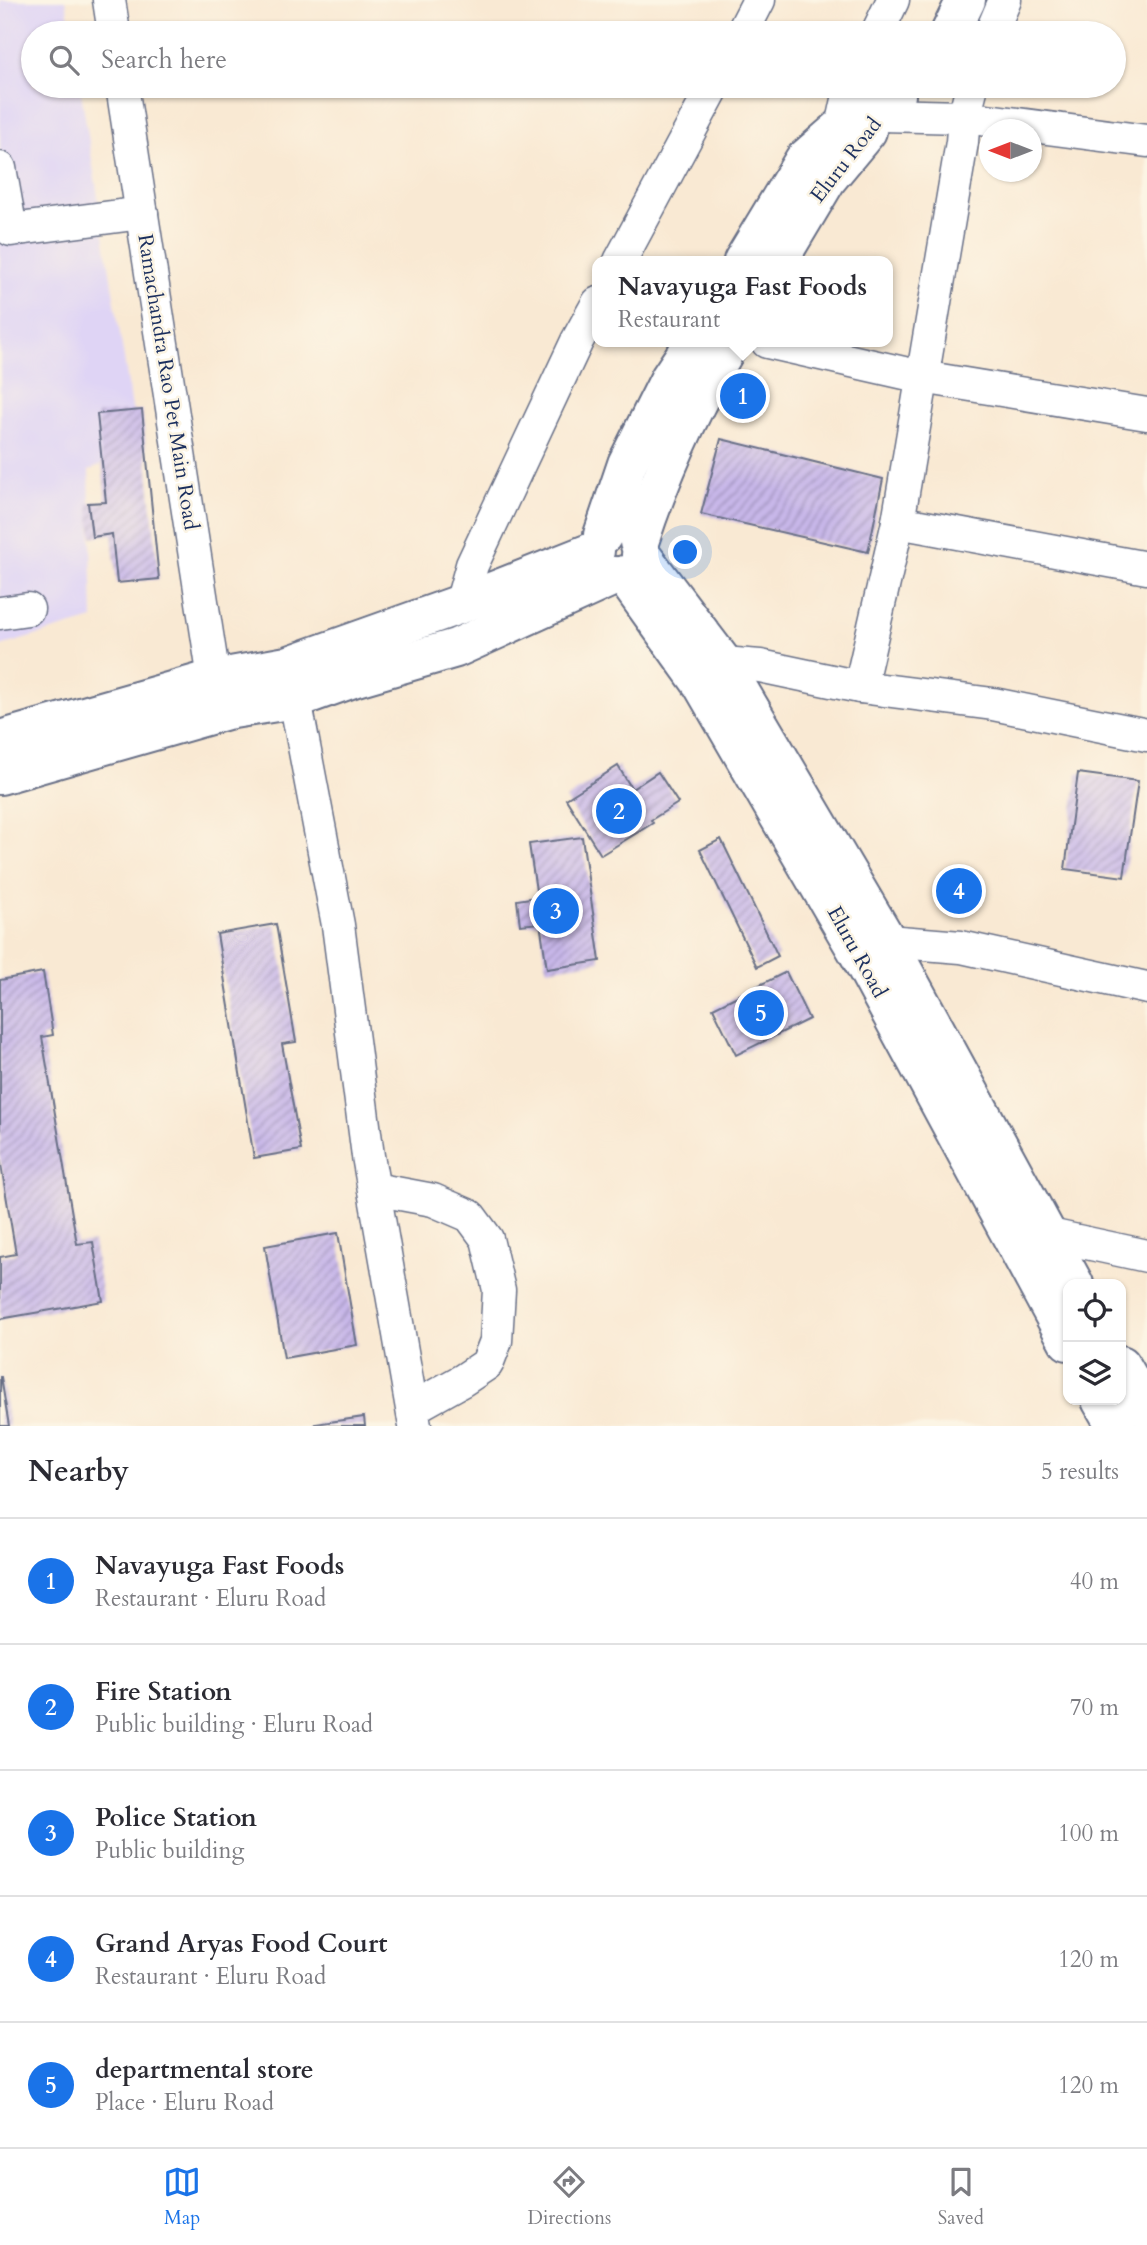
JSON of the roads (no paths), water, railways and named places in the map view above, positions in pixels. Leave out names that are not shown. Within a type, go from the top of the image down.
[{"type":"main road","points":[[956,21],[966,0]]},
{"type":"main road","name":"Eluru Road","points":[[747,256],[816,169],[842,127],[894,99]]},
{"type":"main road","name":"Eluru Road","points":[[780,256],[816,169],[894,99]]},
{"type":"main road","points":[[619,556],[627,464],[670,378],[691,347]]},
{"type":"main road","points":[[0,775],[227,710],[295,699],[356,677],[456,648],[619,556],[664,472],[700,393],[727,347]]},
{"type":"main road","points":[[0,740],[214,679],[286,666],[461,604],[619,556]]},
{"type":"main road","name":"Eluru Road","points":[[619,556],[723,663],[873,947],[1063,1331]]},
{"type":"main road","name":"Eluru Road","points":[[619,556],[873,947],[1071,1279]]},
{"type":"main road","points":[[1126,1374],[1147,1410]]},
{"type":"main road","points":[[1104,1405],[1116,1426]]},
{"type":"street","points":[[109,0],[112,21]]},
{"type":"street","points":[[748,21],[759,0]]},
{"type":"street","points":[[883,21],[893,0]]},
{"type":"street","points":[[996,21],[1005,0]]},
{"type":"street","name":"Ramachandra Rao Pet Main Road","points":[[124,98],[214,679]]},
{"type":"street","points":[[623,256],[708,98]]},
{"type":"street","points":[[842,127],[848,98]]},
{"type":"street","points":[[860,687],[898,522],[969,98]]},
{"type":"street","points":[[894,99],[964,117],[1147,141]]},
{"type":"street","points":[[0,168],[11,230],[142,213]]},
{"type":"street","points":[[461,604],[472,565],[592,314]]},
{"type":"street","points":[[790,347],[922,377],[1147,414]]},
{"type":"street","points":[[898,522],[1147,568]]},
{"type":"street","points":[[723,663],[760,666],[860,687],[993,704],[1147,735]]},
{"type":"street","points":[[295,699],[338,925],[374,1189],[414,1417],[487,1364],[496,1341],[499,1290],[487,1239],[470,1216],[433,1200],[374,1189]]},
{"type":"street","points":[[873,947],[961,947],[1147,988]]},
{"type":"street","points":[[1045,1234],[1147,1256]]},
{"type":"place","name":"Navayuga Fast Foods","points":[[743,396]]},
{"type":"place","name":"Fire Station","points":[[619,811]]},
{"type":"place","name":"Grand Aryas Food Court","points":[[959,891]]},
{"type":"place","name":"Police Station","points":[[556,911]]},
{"type":"place","name":"departmental store","points":[[761,1013]]}]
